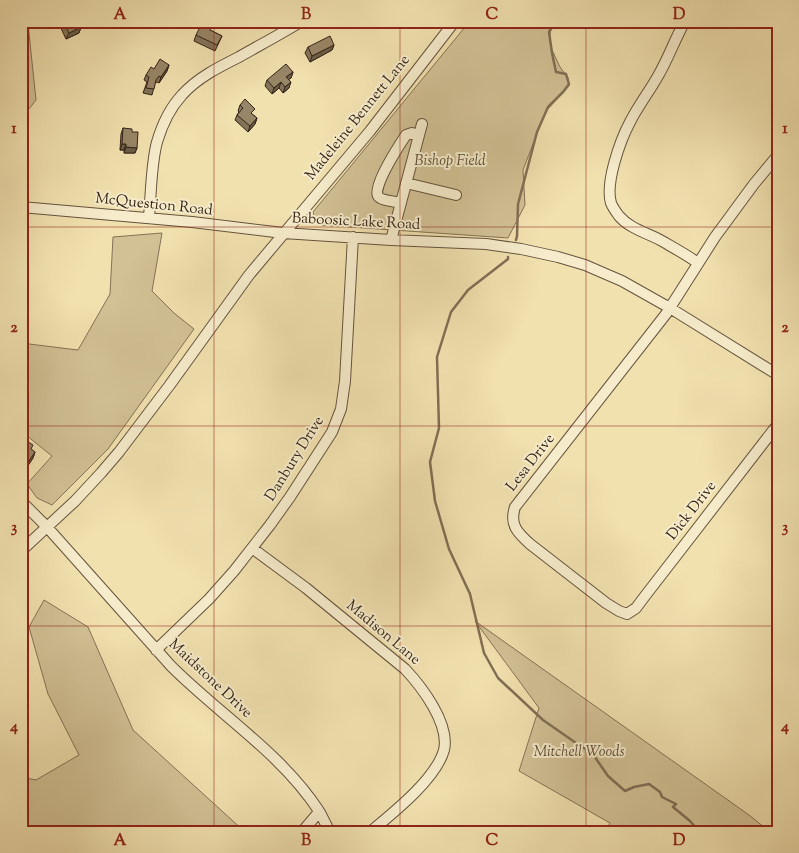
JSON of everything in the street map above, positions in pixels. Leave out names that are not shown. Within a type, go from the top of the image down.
[{"type":"street","points":[[149,218],[156,144],[162,126],[182,94],[213,71],[302,21]]},
{"type":"street","name":"Madeleine Bennett Lane","points":[[283,233],[370,131],[455,21]]},
{"type":"street","points":[[685,21],[659,75],[630,120],[616,156],[610,193],[611,202],[620,218],[698,263]]},
{"type":"street","points":[[391,240],[422,124]]},
{"type":"street","points":[[400,203],[378,197],[378,187],[394,154],[406,135],[412,133],[419,135]]},
{"type":"street","name":"Lesa Drive","points":[[627,614],[618,611],[606,603],[524,538],[514,527],[512,521],[515,507],[670,308],[732,214],[778,155]]},
{"type":"street","points":[[406,183],[456,195]]},
{"type":"street","name":"McQuestion Road","points":[[21,207],[149,218],[283,233]]},
{"type":"street","name":"Baboosic Lake Road","points":[[21,551],[75,501],[119,452],[235,294],[283,233],[486,244],[558,257],[616,278],[670,308],[778,375]]},
{"type":"street","name":"Danbury Drive","points":[[156,650],[210,599],[252,548],[290,497],[332,432],[341,409],[345,381],[353,238]]},
{"type":"street","name":"Dick Drive","points":[[627,614],[636,608],[778,424]]},
{"type":"street","name":"Maidstone Drive","points":[[21,501],[47,527],[156,650],[192,687],[230,718],[283,767],[319,812],[330,832]]},
{"type":"street","name":"Madison Lane","points":[[252,548],[306,588],[405,669],[416,680],[439,719],[444,740],[441,758],[422,785],[370,832]]},
{"type":"street","points":[[302,832],[319,812]]},
{"type":"green space","points":[[21,21],[28,24],[36,100],[21,119]]},
{"type":"green space","name":"Bishop Field","points":[[470,21],[553,21],[550,33],[551,48],[560,67],[568,78],[569,86],[546,111],[523,170],[525,205],[508,238],[321,225],[315,220],[313,212]]},
{"type":"green space","points":[[162,233],[152,291],[174,313],[194,329],[108,449],[52,505],[37,498],[27,484],[52,456],[21,431],[21,343],[78,350],[110,294],[113,237]]},
{"type":"green space","points":[[44,600],[88,627],[133,730],[245,832],[58,832],[52,830],[21,832],[21,777],[36,780],[79,755],[48,694],[29,627]]},
{"type":"green space","name":"Mitchell Woods","points":[[475,621],[749,815],[770,832],[605,832],[610,823],[519,771],[539,708]]},
{"type":"building","points":[[63,21],[80,21],[78,22],[81,27],[69,33]]},
{"type":"building","points":[[202,23],[211,27],[210,30],[222,36],[217,45],[196,35]]},
{"type":"building","points":[[330,36],[334,45],[312,56],[308,47]]},
{"type":"building","points":[[160,59],[169,65],[161,77],[159,76],[156,80],[154,89],[146,88],[149,77],[146,75],[151,67],[154,69]]},
{"type":"building","points":[[286,64],[293,72],[286,77],[291,82],[285,87],[281,82],[274,88],[267,80]]},
{"type":"building","points":[[245,99],[255,109],[251,113],[257,118],[250,126],[237,115],[243,108],[240,105]]},
{"type":"building","points":[[123,128],[132,129],[132,132],[138,132],[137,148],[126,147],[126,144],[122,144]]},
{"type":"building","points":[[25,440],[33,445],[31,449],[35,452],[29,461],[21,458],[21,443],[23,444]]},
{"type":"waterway","points":[[516,240],[518,204],[537,132],[548,107],[569,84],[566,74],[556,72],[552,53],[549,32],[556,21]]},
{"type":"waterway","points":[[508,257],[508,259],[468,290],[451,312],[437,357],[439,428],[430,462],[435,501],[449,549],[470,594],[484,653],[498,678],[543,720],[592,753],[608,776],[625,791],[649,784],[660,792],[662,797],[676,804],[673,807],[702,832]]}]
